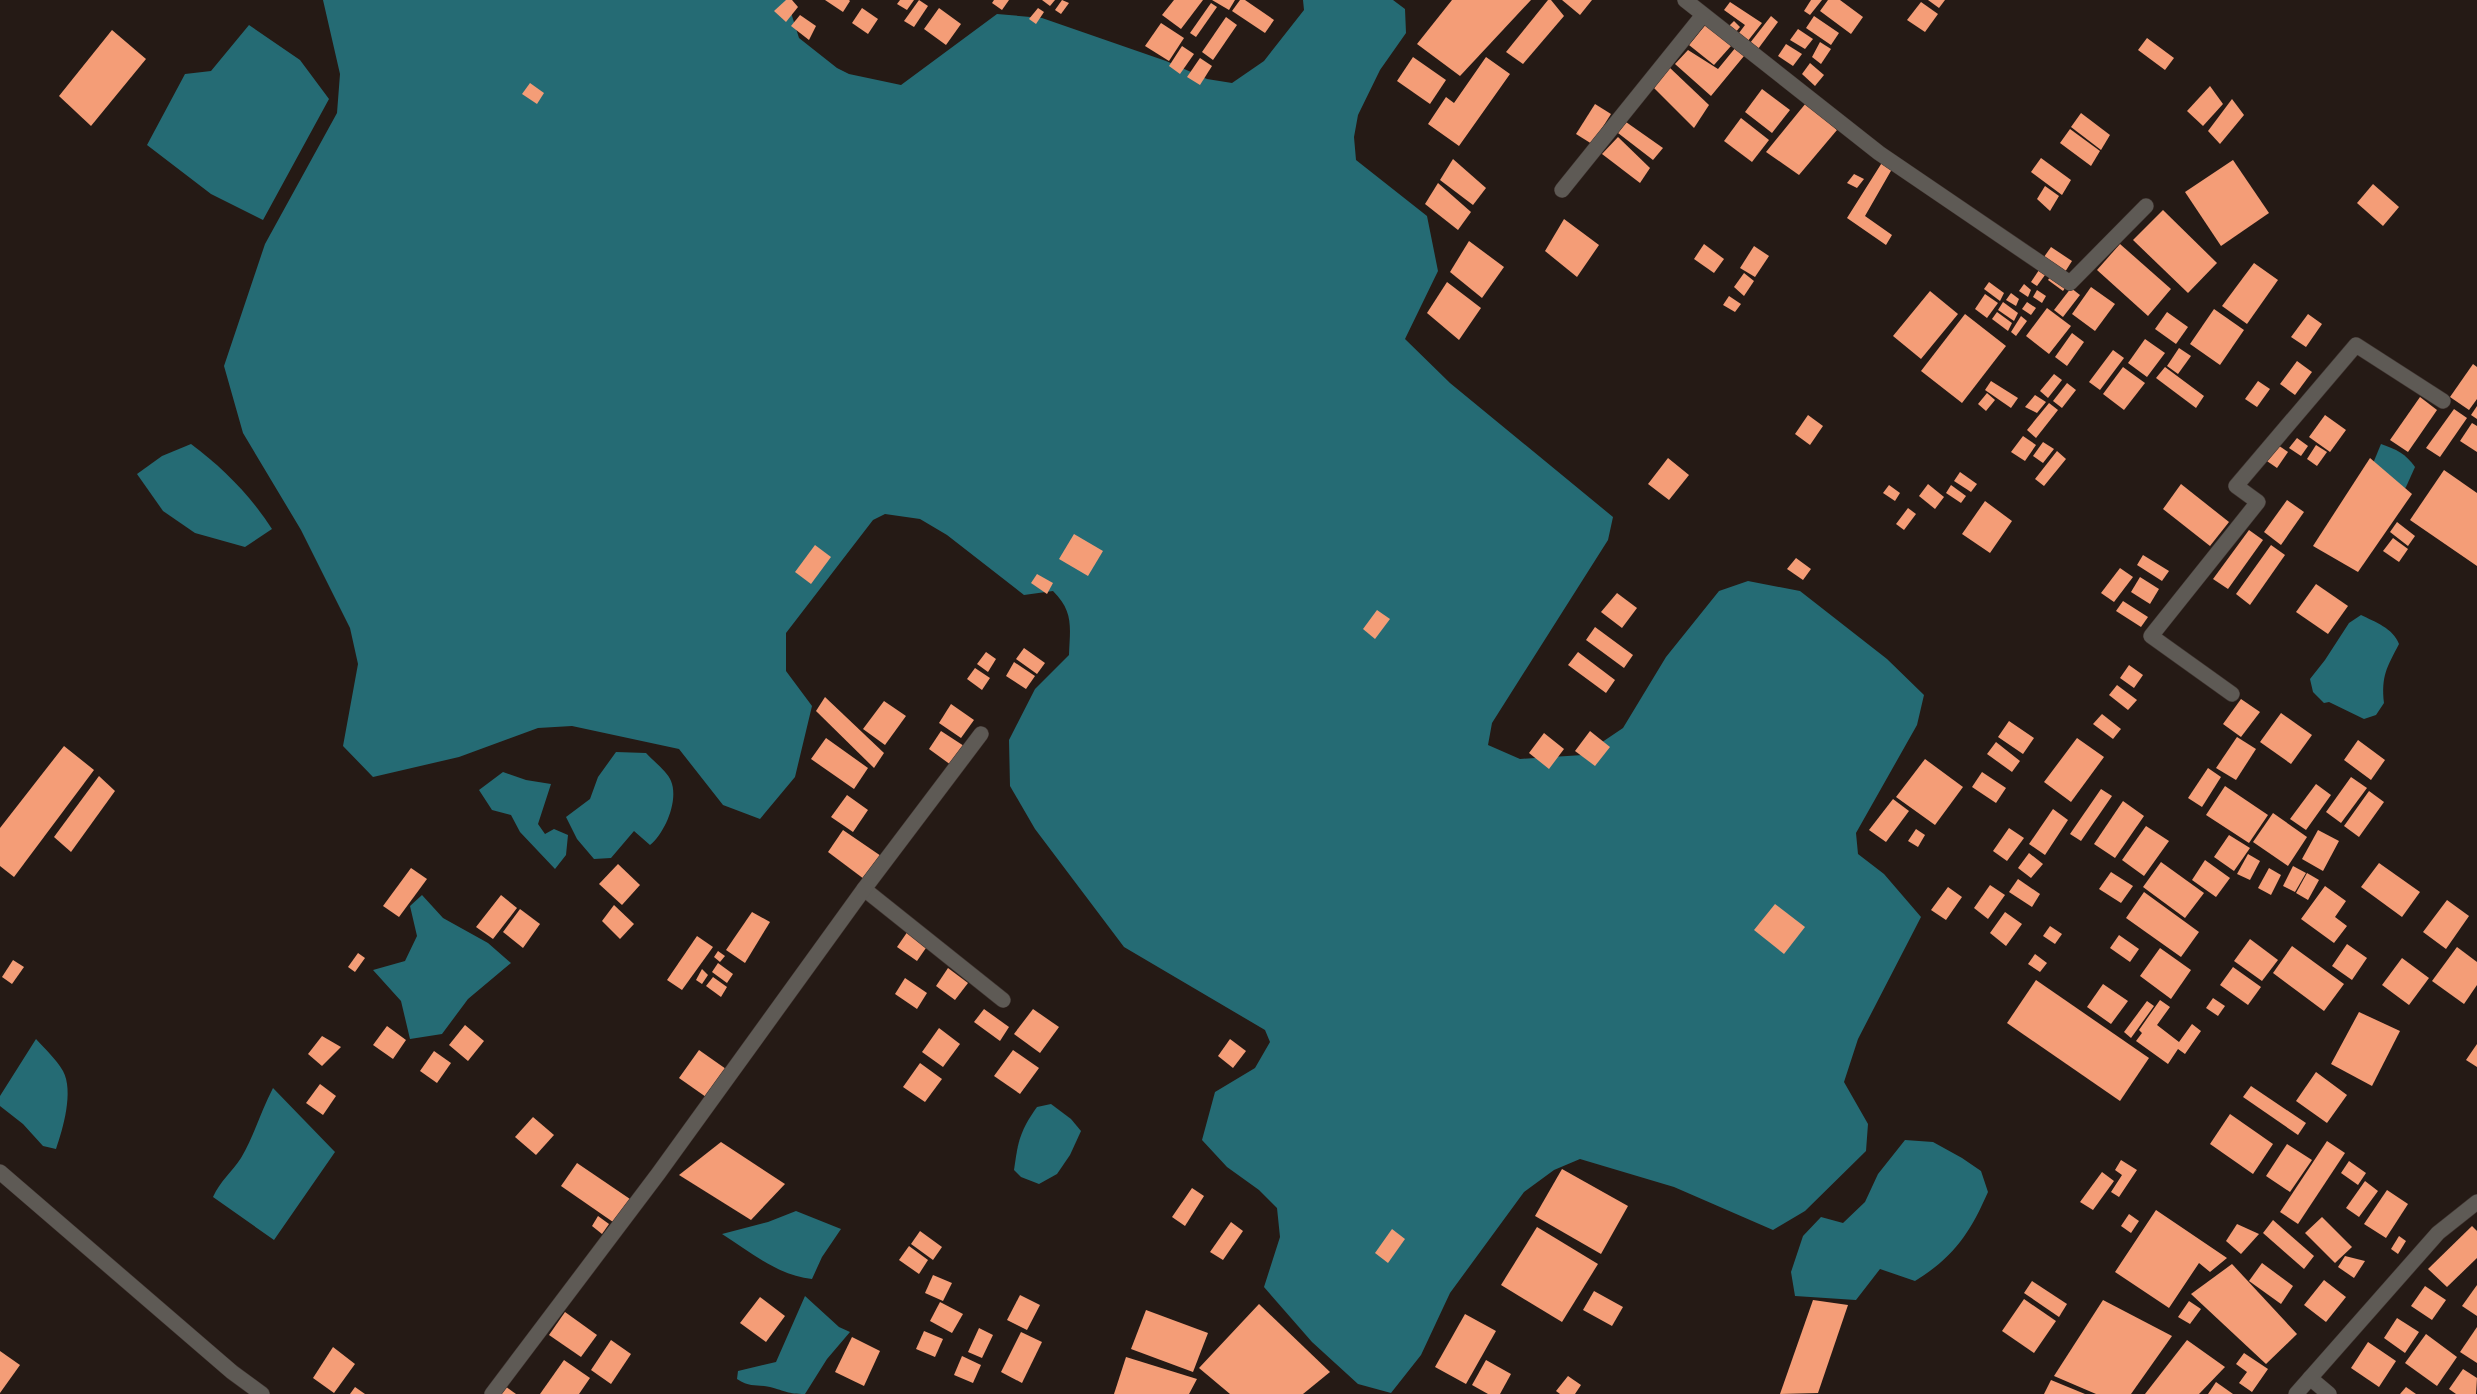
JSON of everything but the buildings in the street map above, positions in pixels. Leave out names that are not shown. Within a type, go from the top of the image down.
[{"type":"street","points":[[1685,0],[1879,153],[2070,283],[2146,206]]},
{"type":"street","points":[[1562,190],[1703,15]]},
{"type":"street","points":[[2232,694],[2151,636],[2258,502],[2236,486],[2356,345],[2443,400]]},
{"type":"street","points":[[492,1394],[658,1174],[864,889],[981,734]]},
{"type":"street","points":[[864,889],[1003,1000]]},
{"type":"street","points":[[0,1172],[232,1372],[262,1394]]},
{"type":"street","points":[[2296,1394],[2438,1233],[2477,1202]]},
{"type":"street","points":[[2310,1378],[2329,1394]]},
{"type":"water","points":[[323,0],[787,0],[799,38],[837,68],[849,74],[901,85],[997,14],[1042,18],[1166,61],[1207,79],[1232,83],[1264,61],[1304,10],[1303,0],[1393,0],[1405,9],[1406,33],[1380,70],[1358,115],[1354,137],[1356,160],[1427,216],[1438,271],[1405,339],[1450,383],[1613,517],[1608,540],[1492,723],[1488,745],[1520,759],[1583,755],[1623,728],[1666,657],[1719,591],[1748,581],[1800,591],[1887,659],[1924,695],[1917,725],[1856,833],[1858,854],[1884,874],[1921,917],[1858,1039],[1844,1082],[1868,1124],[1866,1151],[1805,1211],[1773,1230],[1674,1187],[1580,1159],[1554,1170],[1524,1192],[1450,1293],[1421,1355],[1391,1393],[1358,1384],[1312,1342],[1264,1287],[1280,1237],[1277,1208],[1259,1190],[1227,1167],[1202,1140],[1215,1092],[1255,1068],[1270,1042],[1265,1030],[1124,947],[1035,829],[1010,786],[1009,740],[1035,689],[1069,655],[1068,613],[1053,591],[1024,595],[947,535],[920,519],[885,514],[873,520],[786,633],[786,671],[812,706],[795,777],[760,819],[723,805],[679,749],[572,726],[538,728],[459,757],[373,777],[343,746],[358,664],[350,628],[301,530],[243,433],[224,366],[265,244],[337,113],[340,74]]},
{"type":"water","points":[[249,25],[300,60],[329,99],[263,220],[211,194],[147,145],[185,74],[211,71]]},
{"type":"water","points":[[191,444],[235,483],[272,529],[245,547],[195,533],[163,511],[137,474],[162,456]]},
{"type":"water","points":[[2381,444],[2400,452],[2415,467],[2406,487],[2396,499],[2368,490],[2374,461]]},
{"type":"water","points":[[2361,615],[2388,630],[2399,644],[2386,672],[2383,686],[2384,703],[2376,715],[2364,719],[2329,702],[2324,703],[2313,692],[2310,679],[2349,623]]},
{"type":"water","points":[[616,752],[646,753],[660,766],[671,781],[672,806],[661,833],[650,845],[634,831],[611,858],[594,859],[577,839],[566,817],[590,799],[598,777]]},
{"type":"water","points":[[503,772],[526,780],[551,784],[538,824],[545,834],[554,829],[568,835],[566,855],[555,869],[520,832],[511,815],[492,810],[479,790]]},
{"type":"water","points":[[422,895],[443,918],[488,943],[511,963],[468,999],[442,1034],[410,1039],[401,1001],[373,970],[405,961],[417,936],[410,906]]},
{"type":"water","points":[[36,1039],[63,1071],[68,1089],[62,1131],[56,1149],[43,1146],[23,1124],[0,1106],[0,1096]]},
{"type":"water","points":[[273,1088],[335,1152],[274,1240],[213,1197],[246,1150]]},
{"type":"water","points":[[1051,1104],[1071,1119],[1081,1131],[1070,1155],[1057,1174],[1039,1184],[1021,1177],[1014,1170],[1015,1160],[1021,1137],[1031,1115],[1037,1107]]},
{"type":"water","points":[[1905,1140],[1933,1142],[1981,1171],[1988,1192],[1967,1232],[1940,1263],[1915,1281],[1880,1269],[1856,1300],[1795,1296],[1791,1272],[1803,1236],[1821,1217],[1843,1223],[1865,1202],[1878,1174]]},
{"type":"water","points":[[796,1211],[841,1229],[822,1257],[812,1279],[776,1268],[722,1234],[768,1222]]},
{"type":"water","points":[[805,1296],[839,1327],[850,1332],[827,1359],[805,1394],[750,1385],[737,1379],[738,1371],[776,1362]]}]
